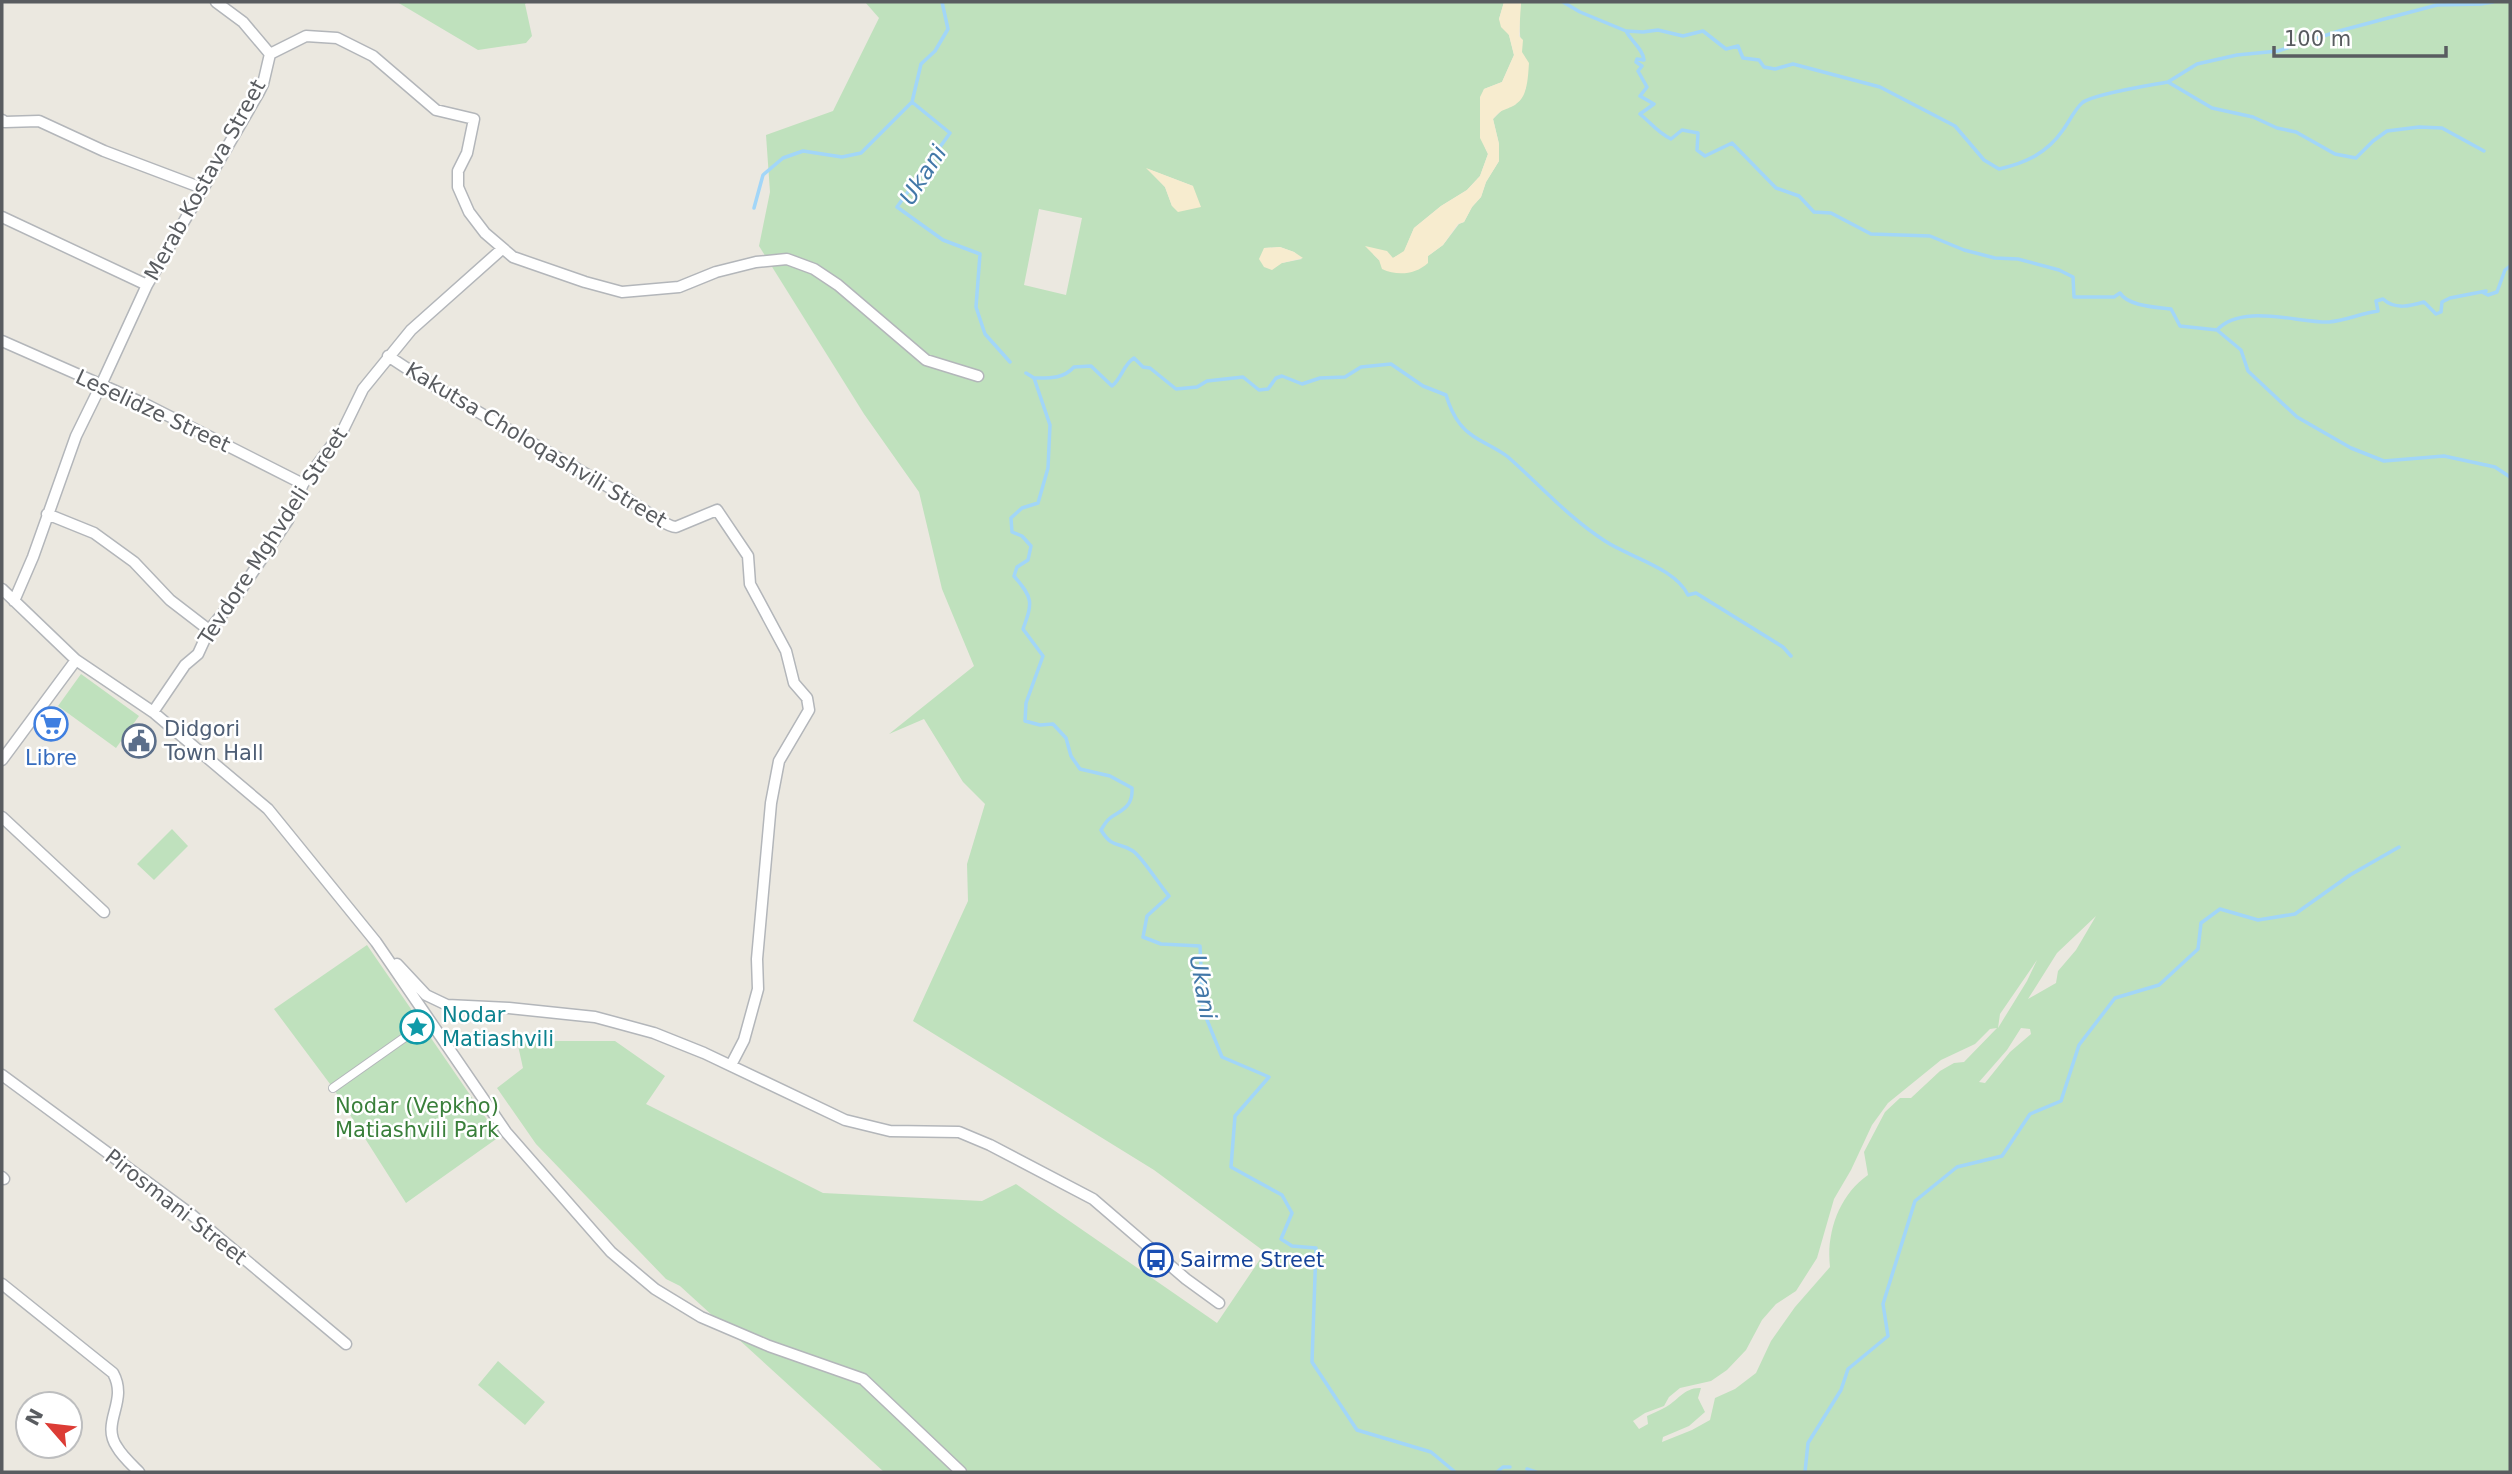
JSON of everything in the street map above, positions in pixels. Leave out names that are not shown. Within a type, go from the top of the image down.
[{"type":"street","points":[[216,2],[243,22],[270,54]]},
{"type":"street","name":"Merab Kostava Street","points":[[14,601],[33,557],[76,436],[102,386],[147,285],[258,94],[270,54],[306,36],[337,38],[373,56],[436,110],[474,119],[467,153],[458,171],[458,187],[469,212],[485,233],[502,249],[527,263],[622,292],[679,286],[716,272],[755,262],[787,259],[814,269],[838,285],[926,360],[978,376]]},
{"type":"street","points":[[2,120],[39,121],[104,151],[202,188]]},
{"type":"street","points":[[2,217],[147,285]]},
{"type":"street","name":"Tevdore Mghvdeli Street","points":[[153,712],[186,665],[198,654],[209,630],[234,600],[288,520],[303,484],[343,430],[363,389],[411,330],[502,249]]},
{"type":"street","name":"Leselidze Street","points":[[2,341],[145,404],[303,484]]},
{"type":"street","name":"Kakutsa Choloqashvili Street","points":[[388,356],[443,393],[596,480],[670,527],[716,510],[748,556],[750,584],[786,651],[794,683],[807,698],[809,710],[779,761],[771,803],[755,1008],[744,1040],[731,1065]]},
{"type":"street","points":[[47,514],[94,533],[134,562],[170,600],[209,630]]},
{"type":"street","points":[[2,589],[76,660],[153,712],[268,808],[376,942],[426,995],[438,1002],[460,1006],[595,1017],[654,1033],[731,1065],[845,1120],[890,1131],[960,1132],[1093,1199],[1186,1279],[1219,1303]]},
{"type":"street","points":[[2,760],[76,660]]},
{"type":"street","points":[[2,817],[104,912]]},
{"type":"street","points":[[376,942],[506,1132],[611,1252],[656,1289],[701,1317],[769,1346],[863,1379],[961,1472]]},
{"type":"street","points":[[333,1088],[428,1021]]},
{"type":"street","name":"Pirosmani Street","points":[[2,1075],[192,1215],[346,1345]]},
{"type":"street","points":[[2,1284],[113,1373],[119,1384],[119,1400],[111,1428],[115,1446],[139,1472]]},
{"type":"green space","points":[[397,2],[527,2],[525,4],[532,36],[526,43],[478,50]]},
{"type":"green space","points":[[865,2],[1504,2],[1499,19],[1509,35],[1514,55],[1502,82],[1484,89],[1480,122],[1488,154],[1480,176],[1467,190],[1441,206],[1414,228],[1404,252],[1393,258],[1373,254],[1379,260],[1428,263],[1428,256],[1443,245],[1459,224],[1464,222],[1481,197],[1486,182],[1499,161],[1499,144],[1493,119],[1504,108],[1515,105],[1526,88],[1520,34],[1521,2],[2510,2],[2510,1472],[884,1472],[680,1286],[666,1279],[536,1144],[497,1088],[523,1068],[517,1041],[615,1041],[665,1076],[646,1104],[823,1193],[982,1201],[1016,1184],[1217,1323],[1265,1252],[1154,1170],[913,1021],[968,901],[967,864],[985,804],[963,782],[924,719],[889,734],[974,666],[942,589],[919,492],[864,414],[759,246],[770,192],[766,135],[833,111],[879,18]],"holes":[[[1148,169],[1193,186],[1172,206],[1165,187]],[[1039,209],[1082,218],[1066,295],[1024,285]],[[1280,247],[1294,252],[1302,259],[1282,263],[1264,248]],[[2096,916],[2076,950],[2058,971],[2056,983],[2028,999],[2057,953]],[[2037,960],[2027,981],[1998,1028],[2000,1014]],[[1997,1028],[1964,1062],[1954,1063],[1940,1071],[1911,1098],[1900,1098],[1885,1112],[1864,1152],[1868,1175],[1849,1193],[1837,1216],[1830,1241],[1830,1267],[1795,1307],[1771,1341],[1756,1373],[1735,1389],[1715,1398],[1710,1420],[1692,1430],[1662,1442],[1663,1437],[1689,1426],[1705,1412],[1698,1398],[1701,1388],[1686,1392],[1669,1405],[1647,1416],[1648,1424],[1639,1429],[1633,1421],[1664,1406],[1669,1397],[1680,1388],[1711,1381],[1727,1370],[1746,1350],[1762,1320],[1776,1304],[1796,1291],[1817,1258],[1834,1199],[1872,1125],[1888,1103],[1941,1060],[1975,1044],[1990,1029]],[[2021,1028],[2030,1029],[2031,1034],[2010,1052],[1985,1083],[1979,1082],[2007,1050]]]},
{"type":"green space","points":[[81,674],[139,716],[116,748],[58,706]]},
{"type":"green space","points":[[172,829],[188,846],[154,880],[137,864]]},
{"type":"green space","name":"Nodar (Vepkho) Matiashvili Park","points":[[367,945],[499,1137],[406,1203],[333,1088],[274,1009]]},
{"type":"green space","points":[[498,1361],[545,1402],[525,1425],[478,1385]]},
{"type":"sand","points":[[1504,2],[1521,2],[1519,36],[1523,40],[1522,52],[1529,63],[1527,85],[1520,101],[1493,119],[1499,144],[1499,161],[1486,182],[1481,197],[1464,222],[1458,224],[1443,245],[1428,256],[1428,263],[1406,273],[1382,269],[1379,260],[1365,246],[1387,251],[1393,258],[1404,251],[1414,228],[1441,206],[1467,190],[1480,176],[1488,154],[1480,138],[1480,97],[1484,89],[1502,82],[1514,55],[1509,35],[1501,27],[1499,19]]},
{"type":"sand","points":[[1146,168],[1193,186],[1201,207],[1178,212],[1172,206],[1165,187]]},
{"type":"sand","points":[[1280,247],[1303,258],[1282,263],[1272,270],[1264,267],[1259,259],[1264,248]]},
{"type":"waterway","name":"Ukani","points":[[942,2],[948,29],[935,51],[921,64],[912,102],[950,133],[897,207],[943,240],[980,254],[976,307],[985,334],[1010,362]]},
{"type":"waterway","points":[[1563,2],[1626,31],[1644,60],[1637,59],[1636,62],[1642,66],[1638,71],[1647,87],[1640,96],[1654,104],[1640,114],[1658,131],[1671,139],[1682,130],[1698,133],[1697,150],[1705,156],[1732,143],[1776,188],[1799,196],[1814,212],[1831,213],[1871,234],[1930,236],[1964,250],[1995,258],[2018,259],[2059,270],[2073,277],[2074,297],[2114,297],[2120,293],[2135,303],[2171,309],[2180,326],[2217,330],[2241,350],[2248,371],[2297,417],[2351,448],[2384,461],[2444,456],[2495,467],[2510,477]]},
{"type":"waterway","points":[[2168,82],[2197,64],[2237,55],[2278,51],[2339,31],[2437,5],[2493,2]]},
{"type":"waterway","points":[[1626,31],[1658,30],[1683,36],[1703,31],[1726,49],[1738,46],[1743,58],[1759,60],[1764,67],[1775,69],[1793,64],[1880,87],[1955,126],[1984,160],[1999,169],[2018,164],[2043,151],[2057,138],[2082,103],[2109,93],[2168,82],[2212,108],[2253,117],[2277,128],[2296,132],[2335,154],[2356,158],[2387,131],[2419,127],[2442,128],[2484,151]]},
{"type":"waterway","points":[[754,208],[763,175],[783,158],[803,151],[842,157],[861,153],[912,102]]},
{"type":"waterway","points":[[2482,292],[2488,295],[2497,292],[2505,270],[2510,266]]},
{"type":"waterway","points":[[2217,330],[2228,322],[2255,316],[2316,322],[2335,321],[2378,311],[2376,301],[2383,299],[2398,306],[2424,302],[2436,314],[2441,312],[2442,302],[2450,298],[2486,291]]},
{"type":"waterway","points":[[1034,378],[1056,377],[1074,367],[1091,366],[1112,386],[1134,358],[1176,389],[1197,387],[1207,381],[1243,377],[1259,390],[1268,389],[1276,378],[1282,376],[1302,384],[1320,378],[1345,377],[1361,367],[1391,364],[1423,386],[1446,395],[1453,414],[1465,430],[1508,457],[1592,532],[1663,571],[1682,586],[1688,595],[1696,593],[1783,647],[1791,656]]},
{"type":"waterway","name":"Ukani","points":[[1026,373],[1034,378],[1050,425],[1048,468],[1038,503],[1022,508],[1011,518],[1012,532],[1022,536],[1031,546],[1028,560],[1017,567],[1014,576],[1028,595],[1030,606],[1023,629],[1043,656],[1026,703],[1025,721],[1040,725],[1053,724],[1066,738],[1071,756],[1080,769],[1110,776],[1132,788],[1127,805],[1109,819],[1101,830],[1113,843],[1128,848],[1137,855],[1169,896],[1147,916],[1143,937],[1161,944],[1200,946],[1203,1010],[1222,1057],[1269,1077],[1235,1116],[1231,1167],[1282,1195],[1292,1213],[1281,1239],[1292,1246],[1316,1248],[1312,1362],[1357,1430],[1431,1452],[1455,1472]]},
{"type":"waterway","points":[[1805,1472],[1808,1443],[1841,1390],[1848,1369],[1888,1336],[1883,1304],[1915,1201],[1957,1167],[2002,1156],[2030,1114],[2061,1101],[2079,1045],[2115,998],[2159,985],[2198,949],[2201,923],[2220,909],[2258,920],[2295,914],[2350,875],[2399,847]]},
{"type":"waterway","points":[[1497,1472],[1503,1467],[1510,1467]]},
{"type":"waterway","points":[[1527,1469],[1536,1472]]},
{"type":"place","name":"Libre","points":[[51,724]]},
{"type":"place","name":"Didgori Town Hall","points":[[139,741]]},
{"type":"place","name":"Nodar Matiashvili","points":[[417,1027]]},
{"type":"place","name":"Sairme Street","points":[[1156,1260]]}]
